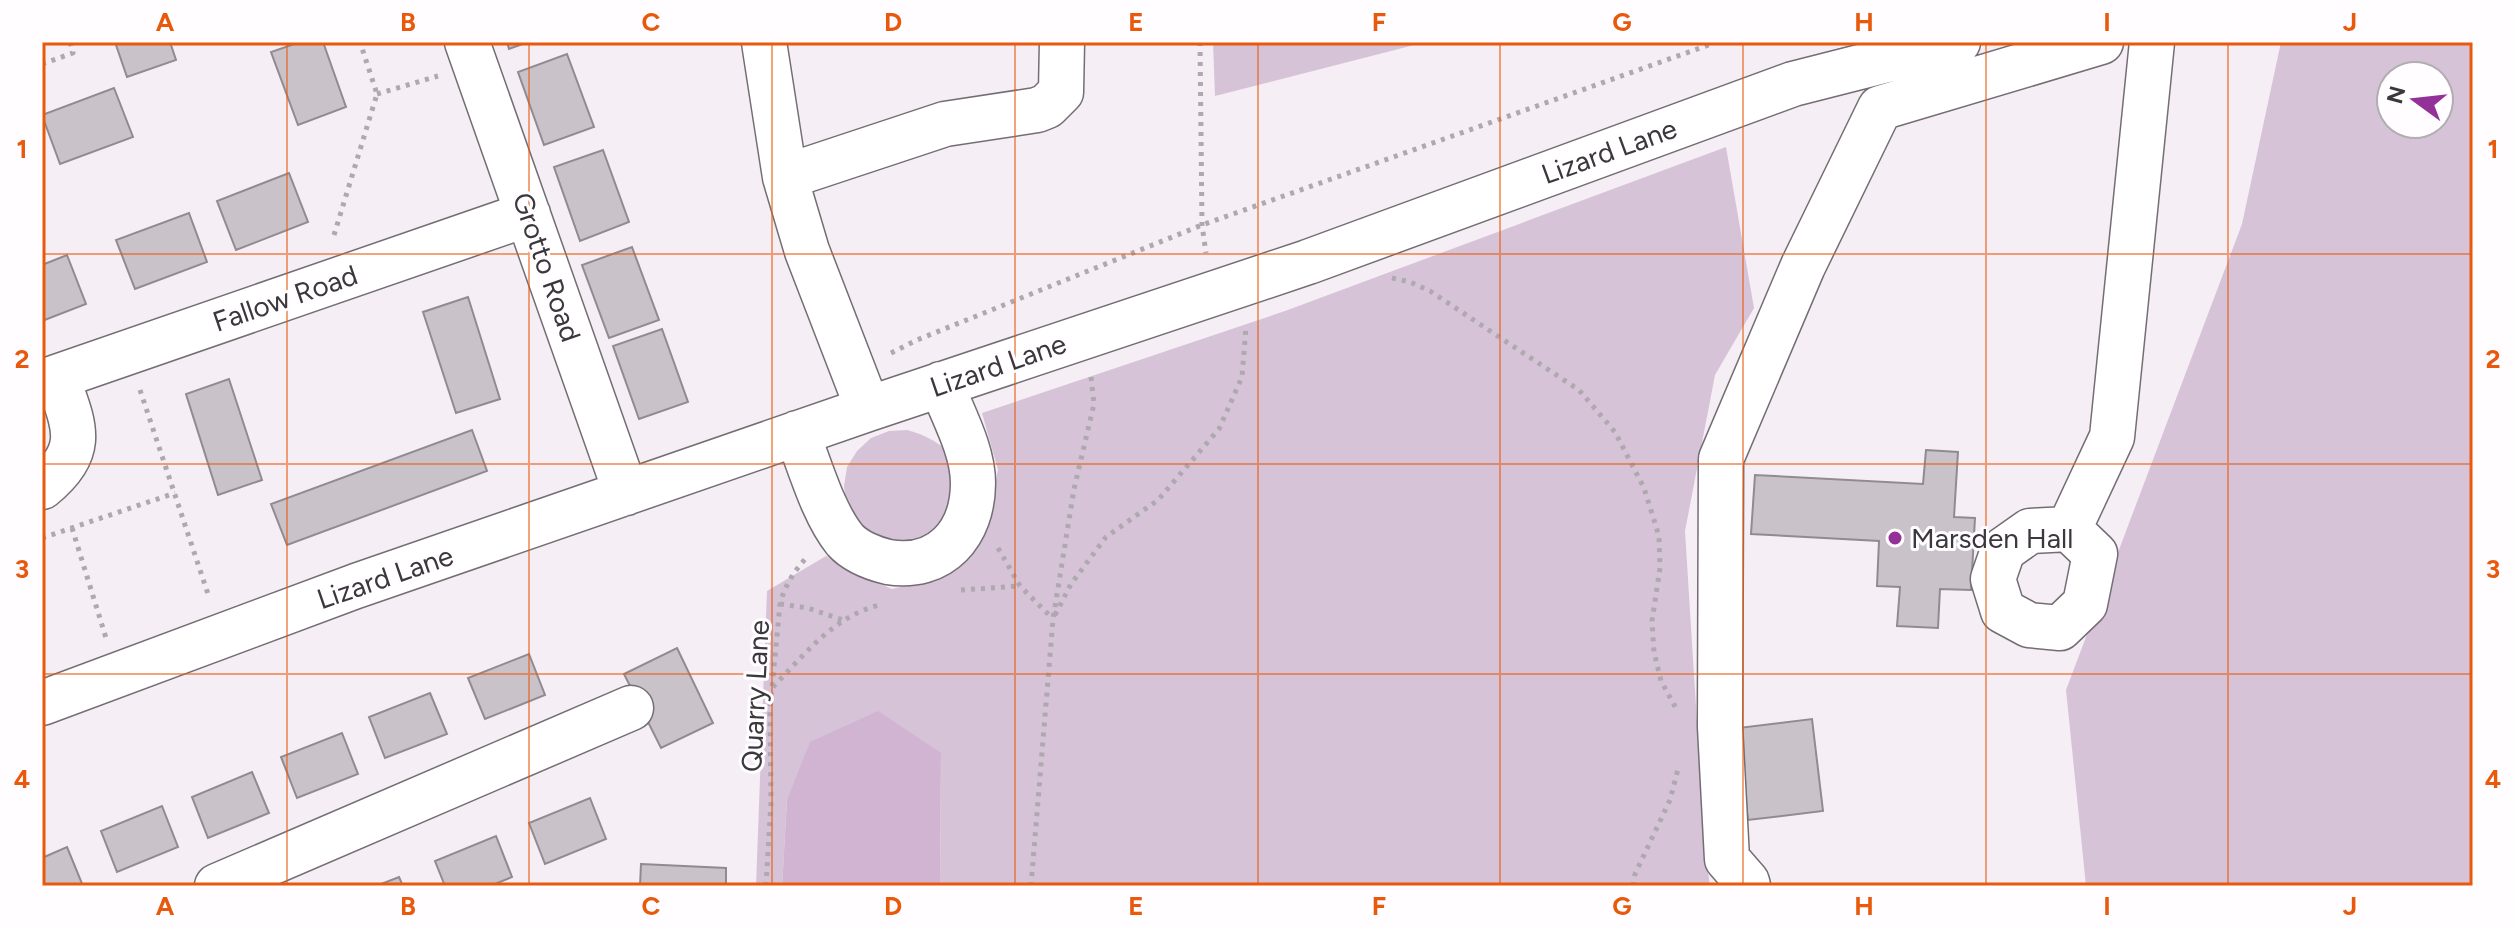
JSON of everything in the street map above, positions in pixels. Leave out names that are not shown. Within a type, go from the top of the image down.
[{"type":"street","points":[[764,42],[785,177],[807,251],[861,391]]},
{"type":"street","points":[[785,177],[945,124],[1047,106],[1061,92],[1062,42]]},
{"type":"street","name":"Lizard Lane","points":[[42,703],[356,586],[797,433],[861,391],[941,384],[1243,283],[1793,84],[1958,42]]},
{"type":"street","points":[[1748,886],[1727,859],[1720,727],[1721,459],[1803,266],[1880,108],[2101,42]]},
{"type":"street","points":[[2069,529],[2112,437],[2152,42]]},
{"type":"street","name":"Grotto Road","points":[[471,53],[626,493]]},
{"type":"street","name":"Fallow Road","points":[[50,380],[528,214]]},
{"type":"street","points":[[42,487],[67,464],[75,429],[50,380]]},
{"type":"street","points":[[797,433],[836,526],[846,541],[859,552],[898,563],[919,562],[939,554],[954,543],[965,527],[972,507],[973,480],[969,456],[941,384]]},
{"type":"street","points":[[217,886],[631,708]]},
{"type":"path","points":[[42,64],[73,53],[70,42]]},
{"type":"path","points":[[319,286],[377,94],[360,42]]},
{"type":"path","points":[[1200,42],[1202,225]]},
{"type":"path","points":[[861,391],[917,340],[1202,225],[1717,42]]},
{"type":"path","points":[[377,94],[471,53]]},
{"type":"path","points":[[1386,277],[1410,282],[1430,291],[1579,390],[1615,432],[1644,488],[1659,536],[1660,568],[1652,621],[1654,652],[1661,681],[1680,716]]},
{"type":"path","points":[[1053,619],[1071,584],[1106,537],[1158,500],[1219,429],[1242,377],[1247,339],[1243,283]]},
{"type":"path","points":[[1031,886],[1053,619],[1074,489],[1094,404],[1094,387],[1079,338]]},
{"type":"path","points":[[128,352],[222,636]]},
{"type":"path","points":[[42,538],[175,493]]},
{"type":"path","name":"Quarry Lane","points":[[766,886],[771,802],[772,688],[780,604],[795,570],[836,526]]},
{"type":"path","points":[[965,527],[1000,549],[1020,586],[1053,619]]},
{"type":"path","points":[[72,528],[117,675]]},
{"type":"path","points":[[955,590],[1020,586]]},
{"type":"path","points":[[780,604],[808,608],[843,620]]},
{"type":"path","points":[[772,688],[843,620],[867,608],[882,605]]},
{"type":"path","points":[[1633,886],[1635,874],[1670,800],[1680,756]]},
{"type":"shaded area","points":[[1213,42],[1426,42],[1215,96]]},
{"type":"shaded area","points":[[2281,42],[2473,42],[2473,886],[2086,886],[2066,690],[2242,224]]},
{"type":"shaded area","points":[[1726,147],[1754,308],[1715,375],[1685,531],[1705,851],[1710,886],[940,886],[941,753],[787,800],[782,886],[756,886],[767,591],[826,556],[847,570],[892,589],[948,574],[986,522],[998,470],[982,413],[1285,311]]},
{"type":"shaded area","points":[[907,430],[942,446],[954,460],[959,479],[940,532],[904,546],[867,535],[846,504],[844,486],[847,467],[857,451],[871,438],[889,431]]},
{"type":"shaded area","points":[[878,711],[941,753],[940,886],[782,886],[787,800],[810,742]]},
{"type":"building","points":[[115,42],[170,42],[176,60],[127,77]]},
{"type":"building","points":[[300,42],[323,42],[346,107],[298,125],[271,52]]},
{"type":"building","points":[[507,42],[528,42],[509,49]]},
{"type":"building","points":[[567,54],[594,127],[544,145],[518,72]]},
{"type":"building","points":[[114,88],[133,137],[60,164],[42,115]]},
{"type":"building","points":[[603,150],[629,222],[580,241],[554,167]]},
{"type":"building","points":[[289,173],[308,222],[236,250],[217,201]]},
{"type":"building","points":[[189,213],[207,262],[135,289],[116,240]]},
{"type":"building","points":[[632,247],[659,320],[609,338],[582,265]]},
{"type":"building","points":[[67,255],[86,304],[42,321],[42,265]]},
{"type":"building","points":[[468,297],[500,399],[456,413],[423,312]]},
{"type":"building","points":[[662,329],[688,402],[639,419],[613,346]]},
{"type":"building","points":[[229,379],[262,480],[218,495],[186,394]]},
{"type":"building","points":[[472,430],[487,471],[287,545],[271,504]]},
{"type":"building","name":"Marsden Hall","points":[[1926,450],[1958,452],[1954,517],[1975,518],[1971,590],[1940,589],[1938,628],[1897,626],[1900,587],[1877,586],[1879,541],[1751,534],[1755,475],[1923,484]]},
{"type":"building","points":[[677,648],[713,723],[661,748],[624,674]]},
{"type":"building","points":[[529,654],[545,695],[485,719],[468,678]]},
{"type":"building","points":[[430,693],[447,734],[385,758],[369,717]]},
{"type":"building","points":[[1812,719],[1823,811],[1748,820],[1738,728]]},
{"type":"building","points":[[342,733],[358,774],[297,798],[281,757]]},
{"type":"building","points":[[252,772],[269,813],[208,838],[192,797]]},
{"type":"building","points":[[590,798],[606,839],[545,864],[529,823]]},
{"type":"building","points":[[162,806],[178,847],[117,872],[101,831]]},
{"type":"building","points":[[496,836],[512,877],[490,886],[445,886],[435,861]]},
{"type":"building","points":[[67,847],[83,886],[42,886],[42,858]]},
{"type":"building","points":[[641,864],[726,868],[726,886],[640,886]]},
{"type":"building","points":[[399,877],[403,886],[376,886]]},
{"type":"place","name":"Marsden Hall","points":[[1895,538]]}]
